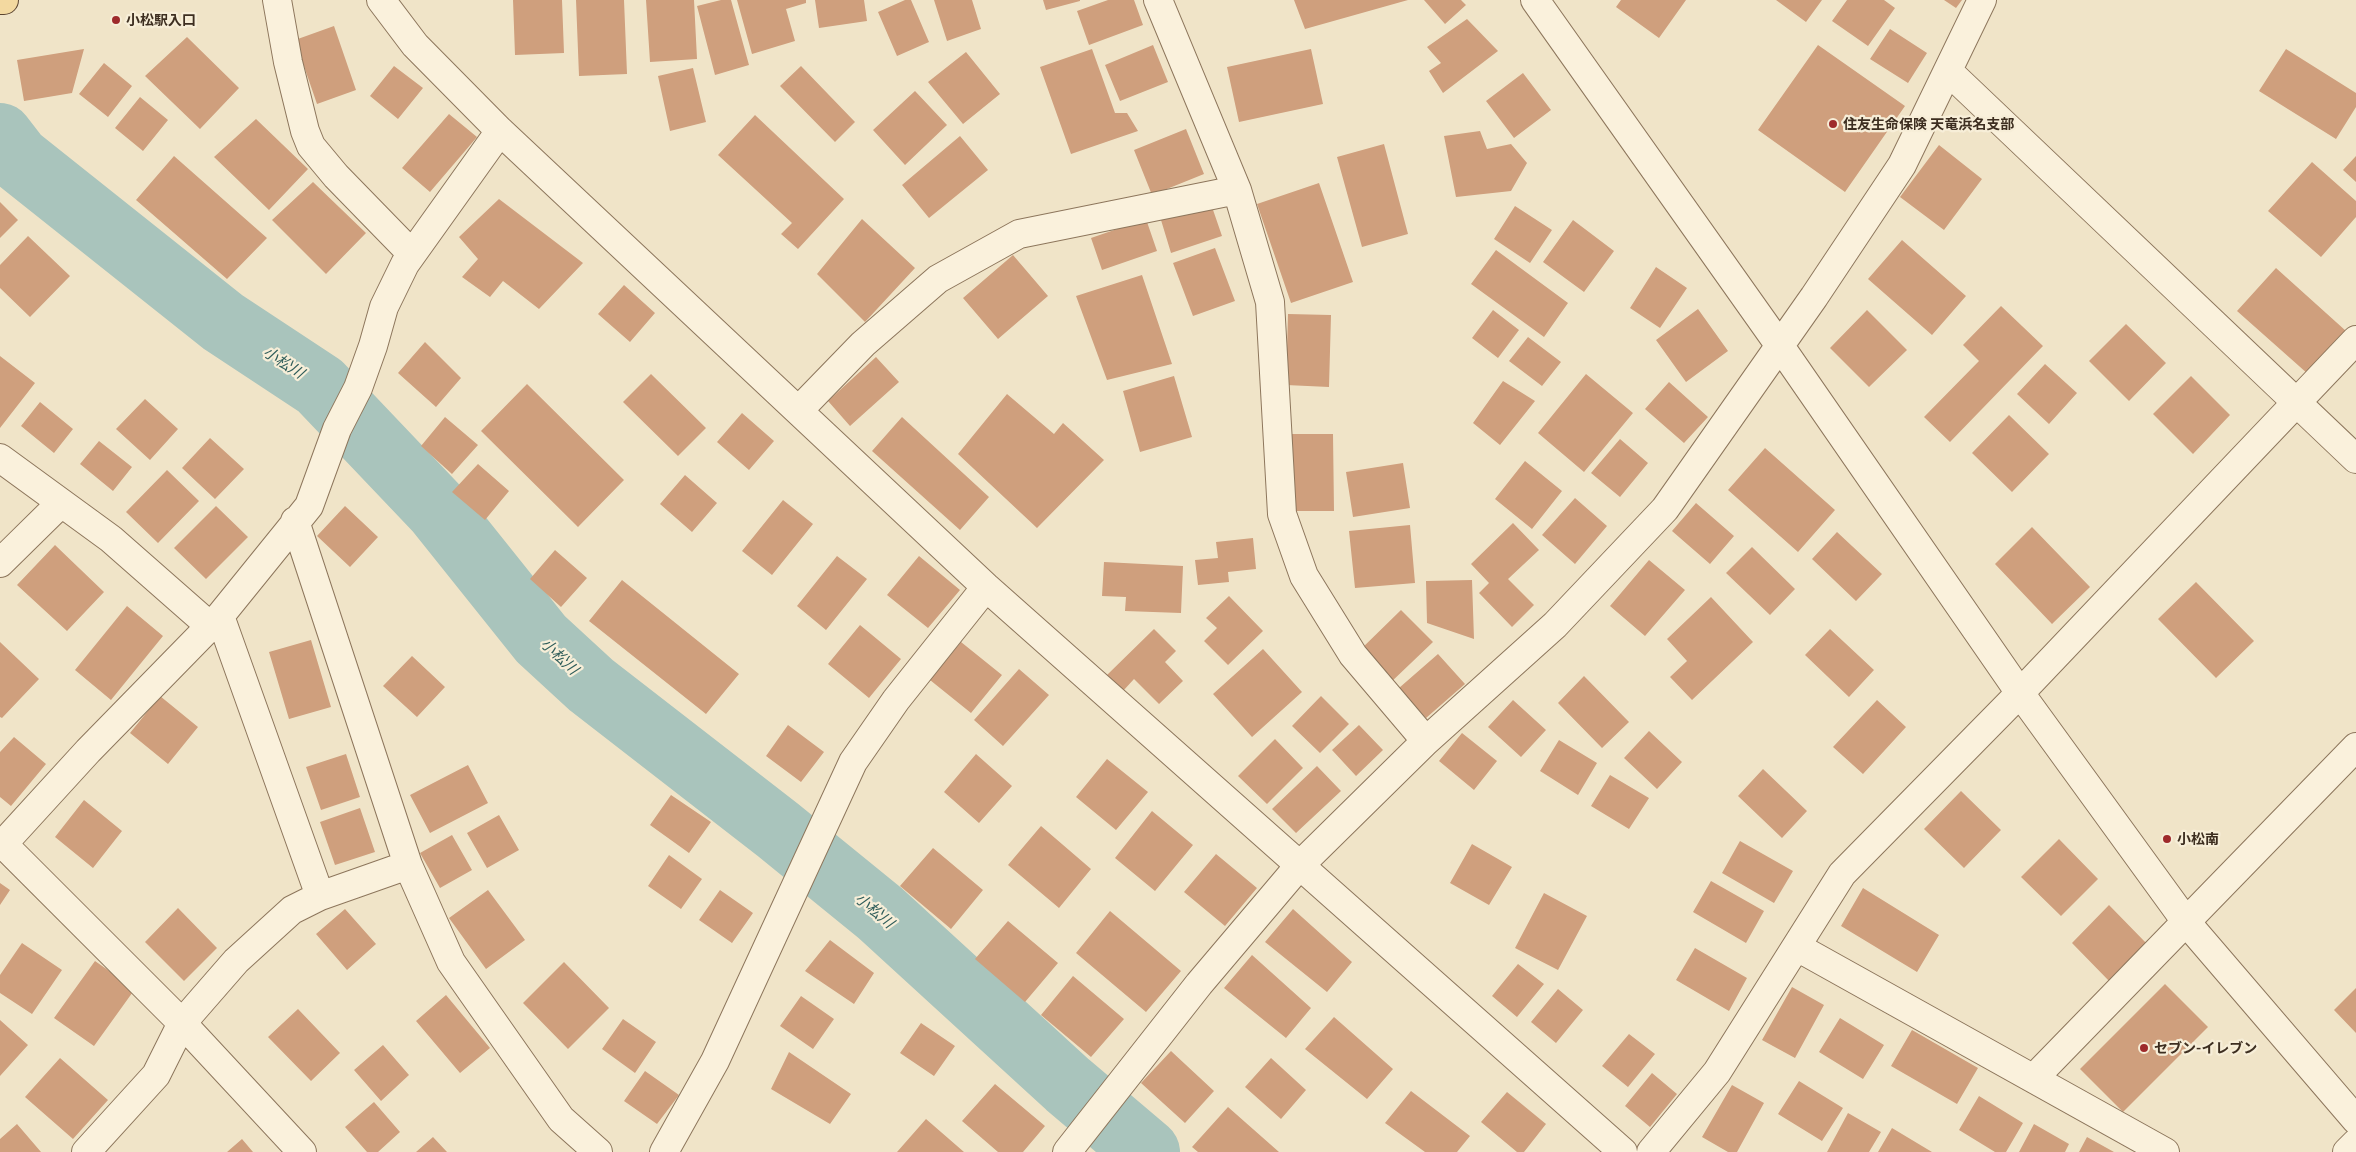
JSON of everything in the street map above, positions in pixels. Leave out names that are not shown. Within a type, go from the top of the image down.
[{"type":"street","points":[[278,0],[288,62],[311,146],[336,176],[412,254]]},
{"type":"street","points":[[381,0],[415,46],[500,131],[986,587],[1623,1152]]},
{"type":"street","points":[[1158,0],[1237,190],[1270,302],[1282,514],[1304,576],[1352,656],[1426,740]]},
{"type":"street","points":[[1535,0],[1780,346],[2020,694],[2187,923],[2356,1120]]},
{"type":"street","points":[[1067,1152],[1112,1092],[1199,984],[1300,866],[1426,740],[1555,625],[1664,510],[1780,346],[1902,165],[1982,0]]},
{"type":"street","points":[[1948,71],[2356,459]]},
{"type":"street","points":[[302,1152],[182,1023],[2,842],[215,621],[309,506],[337,429],[358,388],[384,307],[412,254],[500,131]]},
{"type":"street","points":[[799,410],[863,344],[938,278],[1019,234],[1237,190]]},
{"type":"street","points":[[1651,1152],[1717,1072],[1842,874],[2020,694],[2296,401],[2356,340]]},
{"type":"street","points":[[0,458],[110,538],[215,621],[320,896]]},
{"type":"street","points":[[0,564],[61,503]]},
{"type":"street","points":[[295,521],[408,865],[451,962],[561,1120],[598,1152]]},
{"type":"street","points":[[664,1152],[715,1061],[852,762],[896,700],[986,587]]},
{"type":"street","points":[[2034,1078],[2187,923],[2356,747]]},
{"type":"street","points":[[86,1152],[156,1075],[182,1023],[236,961],[292,910],[320,896],[408,865]]},
{"type":"street","points":[[1797,946],[2165,1152]]},
{"type":"street","points":[[2347,1152],[2356,1143]]},
{"type":"building","points":[[513,0],[562,0],[564,53],[515,55]]},
{"type":"building","points":[[576,0],[624,0],[627,74],[579,76]]},
{"type":"building","points":[[646,0],[694,0],[697,59],[650,62]]},
{"type":"building","points":[[721,0],[731,0],[749,65],[715,75],[697,6]]},
{"type":"building","points":[[737,0],[806,0],[806,3],[786,9],[795,41],[752,54]]},
{"type":"building","points":[[815,0],[864,0],[867,21],[819,28]]},
{"type":"building","points":[[905,0],[911,0],[929,42],[897,56],[878,12]]},
{"type":"building","points":[[934,0],[972,0],[981,29],[947,41]]},
{"type":"building","points":[[1043,0],[1080,0],[1080,1],[1046,10]]},
{"type":"building","points":[[1108,0],[1134,0],[1143,25],[1089,45],[1077,11]]},
{"type":"building","points":[[1294,0],[1408,0],[1305,29]]},
{"type":"building","points":[[1424,0],[1461,0],[1466,5],[1445,24]]},
{"type":"building","points":[[1621,0],[1686,0],[1659,38],[1616,7]]},
{"type":"building","points":[[1776,0],[1822,0],[1806,22]]},
{"type":"building","points":[[1847,0],[1884,0],[1895,8],[1868,46],[1832,21]]},
{"type":"building","points":[[1944,0],[1962,0],[1956,8]]},
{"type":"building","points":[[1467,19],[1498,51],[1443,93],[1429,71],[1441,63],[1427,47]]},
{"type":"building","points":[[334,26],[356,90],[317,104],[295,40]]},
{"type":"building","points":[[1890,29],[1927,53],[1908,83],[1870,59]]},
{"type":"building","points":[[187,37],[239,88],[200,129],[145,76]]},
{"type":"building","points":[[1153,45],[1168,82],[1120,101],[1105,65]]},
{"type":"building","points":[[1818,45],[1905,106],[1845,192],[1758,130]]},
{"type":"building","points":[[84,49],[72,93],[24,101],[17,60]]},
{"type":"building","points":[[1092,49],[1115,113],[1127,113],[1138,131],[1071,154],[1040,67]]},
{"type":"building","points":[[1311,49],[1323,104],[1239,122],[1227,67]]},
{"type":"building","points":[[2286,49],[2356,93],[2356,107],[2336,139],[2259,91]]},
{"type":"building","points":[[966,52],[1000,94],[963,124],[928,82]]},
{"type":"building","points":[[104,63],[132,86],[108,117],[79,94]]},
{"type":"building","points":[[394,66],[423,88],[398,119],[370,96]]},
{"type":"building","points":[[801,66],[855,122],[835,142],[780,86]]},
{"type":"building","points":[[693,68],[706,122],[670,131],[658,76]]},
{"type":"building","points":[[1523,73],[1551,110],[1514,138],[1486,101]]},
{"type":"building","points":[[915,91],[947,125],[905,165],[873,130]]},
{"type":"building","points":[[140,97],[168,120],[143,151],[115,128]]},
{"type":"building","points":[[449,114],[477,137],[430,192],[402,168]]},
{"type":"building","points":[[755,115],[844,199],[798,249],[781,234],[792,223],[718,155]]},
{"type":"building","points":[[256,119],[308,169],[269,210],[214,157]]},
{"type":"building","points":[[1186,129],[1204,174],[1152,195],[1134,150]]},
{"type":"building","points":[[1480,131],[1487,149],[1511,144],[1527,163],[1511,191],[1456,197],[1444,136]]},
{"type":"building","points":[[960,136],[988,170],[929,218],[902,185]]},
{"type":"building","points":[[1384,144],[1408,234],[1362,247],[1337,157]]},
{"type":"building","points":[[1939,145],[1982,179],[1944,230],[1900,197]]},
{"type":"building","points":[[174,156],[267,238],[227,279],[136,200]]},
{"type":"building","points":[[2356,156],[2356,182],[2343,170]]},
{"type":"building","points":[[2312,162],[2356,201],[2356,217],[2321,257],[2268,211]]},
{"type":"building","points":[[313,182],[366,233],[326,274],[272,220]]},
{"type":"building","points":[[1319,183],[1353,282],[1291,303],[1257,204]]},
{"type":"building","points":[[499,199],[583,263],[539,309],[503,281],[490,297],[462,277],[478,259],[459,237]]},
{"type":"building","points":[[0,202],[18,220],[0,238]]},
{"type":"building","points":[[1211,204],[1222,236],[1171,253],[1161,220]]},
{"type":"building","points":[[1515,206],[1552,230],[1530,263],[1494,239]]},
{"type":"building","points":[[862,219],[915,268],[865,322],[817,274]]},
{"type":"building","points":[[1146,219],[1157,251],[1102,270],[1091,238]]},
{"type":"building","points":[[1573,220],[1614,251],[1584,292],[1543,262]]},
{"type":"building","points":[[28,236],[70,276],[30,317],[0,288],[0,265]]},
{"type":"building","points":[[1902,240],[1966,296],[1932,335],[1868,279]]},
{"type":"building","points":[[1215,248],[1235,301],[1193,316],[1173,263]]},
{"type":"building","points":[[1496,250],[1568,303],[1544,337],[1471,284]]},
{"type":"building","points":[[1013,255],[1048,296],[998,339],[963,298]]},
{"type":"building","points":[[1656,267],[1687,288],[1660,328],[1630,308]]},
{"type":"building","points":[[2276,268],[2346,331],[2308,374],[2237,311]]},
{"type":"building","points":[[1142,275],[1172,364],[1107,380],[1076,296]]},
{"type":"building","points":[[624,285],[655,313],[630,342],[598,314]]},
{"type":"building","points":[[2001,306],[2043,346],[1950,442],[1924,417],[1979,361],[1963,345]]},
{"type":"building","points":[[1698,309],[1728,351],[1686,382],[1656,340]]},
{"type":"building","points":[[1493,310],[1519,330],[1498,358],[1472,338]]},
{"type":"building","points":[[1867,310],[1907,350],[1869,387],[1830,348]]},
{"type":"building","points":[[1288,314],[1331,315],[1329,387],[1286,385]]},
{"type":"building","points":[[2126,324],[2166,363],[2129,401],[2089,361]]},
{"type":"building","points":[[1528,337],[1561,362],[1542,386],[1509,361]]},
{"type":"building","points":[[425,342],[461,378],[436,407],[398,373]]},
{"type":"building","points":[[0,356],[35,383],[0,428]]},
{"type":"building","points":[[876,357],[899,382],[850,426],[828,401]]},
{"type":"building","points":[[2045,364],[2077,393],[2049,424],[2017,394]]},
{"type":"building","points":[[651,374],[706,428],[678,456],[623,402]]},
{"type":"building","points":[[1586,374],[1633,413],[1584,472],[1538,433]]},
{"type":"building","points":[[1174,376],[1192,437],[1140,452],[1123,391]]},
{"type":"building","points":[[2191,376],[2230,415],[2193,454],[2153,414]]},
{"type":"building","points":[[1503,381],[1535,401],[1500,445],[1473,423]]},
{"type":"building","points":[[1669,382],[1708,417],[1684,443],[1645,409]]},
{"type":"building","points":[[527,384],[624,480],[578,527],[481,431]]},
{"type":"building","points":[[1007,394],[1054,434],[1063,423],[1104,460],[1037,528],[958,454]]},
{"type":"building","points":[[145,399],[178,429],[150,460],[116,429]]},
{"type":"building","points":[[40,402],[73,429],[54,453],[21,426]]},
{"type":"building","points":[[742,413],[774,441],[749,470],[717,442]]},
{"type":"building","points":[[2009,415],[2049,454],[2012,492],[1972,453]]},
{"type":"building","points":[[445,417],[478,445],[452,474],[421,446]]},
{"type":"building","points":[[902,417],[989,497],[960,530],[872,451]]},
{"type":"building","points":[[1289,434],[1333,434],[1334,511],[1290,511]]},
{"type":"building","points":[[210,438],[244,469],[215,499],[182,468]]},
{"type":"building","points":[[1620,439],[1648,463],[1620,497],[1591,473]]},
{"type":"building","points":[[99,441],[132,467],[113,491],[80,464]]},
{"type":"building","points":[[1765,448],[1835,510],[1798,552],[1728,490]]},
{"type":"building","points":[[1525,461],[1562,491],[1532,529],[1495,499]]},
{"type":"building","points":[[1403,463],[1410,508],[1353,517],[1346,472]]},
{"type":"building","points":[[478,464],[509,491],[485,520],[452,492]]},
{"type":"building","points":[[167,470],[199,501],[158,543],[126,512]]},
{"type":"building","points":[[685,475],[717,503],[692,532],[660,504]]},
{"type":"building","points":[[1575,498],[1607,526],[1575,564],[1542,535]]},
{"type":"building","points":[[783,500],[813,524],[772,575],[742,551]]},
{"type":"building","points":[[1696,503],[1734,536],[1710,564],[1672,531]]},
{"type":"building","points":[[216,506],[248,537],[206,579],[174,548]]},
{"type":"building","points":[[345,506],[378,537],[350,567],[317,536]]},
{"type":"building","points":[[1513,523],[1539,550],[1508,579],[1534,605],[1512,627],[1479,593],[1489,583],[1471,564]]},
{"type":"building","points":[[1410,525],[1415,583],[1355,588],[1349,531]]},
{"type":"building","points":[[2032,527],[2090,587],[2052,624],[1995,564]]},
{"type":"building","points":[[1837,532],[1882,574],[1856,601],[1812,559]]},
{"type":"building","points":[[1253,538],[1256,569],[1228,572],[1229,582],[1198,585],[1195,560],[1218,558],[1216,542]]},
{"type":"building","points":[[55,545],[104,592],[67,631],[17,585]]},
{"type":"building","points":[[1752,547],[1795,589],[1770,615],[1726,573]]},
{"type":"building","points":[[555,550],[587,578],[561,607],[530,579]]},
{"type":"building","points":[[837,556],[867,579],[826,630],[797,606]]},
{"type":"building","points":[[919,556],[960,590],[928,628],[887,595]]},
{"type":"building","points":[[1649,560],[1685,590],[1645,636],[1610,606]]},
{"type":"building","points":[[1104,562],[1183,566],[1181,613],[1125,611],[1126,597],[1102,596]]},
{"type":"building","points":[[622,580],[739,674],[706,714],[589,621]]},
{"type":"building","points":[[1472,580],[1474,639],[1427,623],[1426,581]]},
{"type":"building","points":[[2196,582],[2254,641],[2216,678],[2158,619]]},
{"type":"building","points":[[1229,596],[1263,631],[1228,665],[1204,641],[1217,628],[1206,618]]},
{"type":"building","points":[[1711,597],[1753,642],[1692,700],[1670,677],[1687,661],[1667,639]]},
{"type":"building","points":[[127,606],[163,636],[111,700],[75,670]]},
{"type":"building","points":[[1401,610],[1433,642],[1388,685],[1357,653]]},
{"type":"building","points":[[860,625],[901,659],[869,698],[828,664]]},
{"type":"building","points":[[1154,629],[1176,651],[1165,662],[1183,681],[1159,704],[1134,679],[1123,691],[1107,675]]},
{"type":"building","points":[[1830,629],[1874,670],[1849,697],[1805,655]]},
{"type":"building","points":[[311,640],[331,707],[289,719],[269,652]]},
{"type":"building","points":[[0,642],[39,679],[2,718],[0,717]]},
{"type":"building","points":[[961,642],[1002,675],[971,713],[930,680]]},
{"type":"building","points":[[1263,649],[1302,692],[1252,737],[1213,694]]},
{"type":"building","points":[[1438,654],[1465,684],[1426,718],[1399,688]]},
{"type":"building","points":[[412,656],[445,687],[417,717],[383,686]]},
{"type":"building","points":[[1019,669],[1049,695],[1003,746],[974,720]]},
{"type":"building","points":[[1584,676],[1629,722],[1602,748],[1558,703]]},
{"type":"building","points":[[160,696],[198,727],[168,764],[130,733]]},
{"type":"building","points":[[1321,696],[1349,724],[1320,753],[1292,726]]},
{"type":"building","points":[[1513,700],[1546,730],[1521,757],[1488,727]]},
{"type":"building","points":[[1877,700],[1906,727],[1863,774],[1833,747]]},
{"type":"building","points":[[788,725],[824,752],[801,782],[766,756]]},
{"type":"building","points":[[1359,725],[1383,750],[1356,776],[1332,750]]},
{"type":"building","points":[[1649,731],[1682,762],[1657,789],[1624,758]]},
{"type":"building","points":[[1462,733],[1497,761],[1474,790],[1439,761]]},
{"type":"building","points":[[14,737],[46,764],[11,806],[0,797],[0,752]]},
{"type":"building","points":[[1275,739],[1303,768],[1267,804],[1238,776]]},
{"type":"building","points":[[1559,740],[1597,763],[1578,795],[1540,771]]},
{"type":"building","points":[[346,754],[360,797],[321,810],[306,767]]},
{"type":"building","points":[[976,754],[1012,786],[979,823],[944,792]]},
{"type":"building","points":[[1107,759],[1148,792],[1116,830],[1076,797]]},
{"type":"building","points":[[468,765],[488,803],[430,833],[410,795]]},
{"type":"building","points":[[1317,766],[1341,791],[1296,833],[1272,809]]},
{"type":"building","points":[[1763,769],[1807,811],[1782,838],[1738,796]]},
{"type":"building","points":[[1610,775],[1649,798],[1629,829],[1591,806]]},
{"type":"building","points":[[1961,791],[2001,830],[1964,868],[1924,829]]},
{"type":"building","points":[[671,795],[711,822],[689,853],[650,825]]},
{"type":"building","points":[[84,800],[122,831],[93,868],[55,837]]},
{"type":"building","points":[[360,808],[375,852],[335,865],[320,822]]},
{"type":"building","points":[[1152,811],[1193,845],[1155,891],[1115,858]]},
{"type":"building","points":[[499,815],[519,850],[487,868],[467,833]]},
{"type":"building","points":[[1041,826],[1091,869],[1059,908],[1008,865]]},
{"type":"building","points":[[452,835],[472,870],[440,888],[420,853]]},
{"type":"building","points":[[2059,839],[2098,879],[2061,916],[2021,877]]},
{"type":"building","points":[[1740,841],[1793,871],[1774,903],[1722,873]]},
{"type":"building","points":[[1472,844],[1512,867],[1489,905],[1450,883]]},
{"type":"building","points":[[933,848],[983,890],[951,929],[900,886]]},
{"type":"building","points":[[1216,854],[1257,888],[1225,926],[1184,892]]},
{"type":"building","points":[[669,855],[702,879],[681,909],[648,886]]},
{"type":"building","points":[[1711,881],[1764,911],[1746,943],[1693,912]]},
{"type":"building","points":[[0,883],[10,890],[0,905]]},
{"type":"building","points":[[1863,888],[1939,935],[1917,972],[1841,926]]},
{"type":"building","points":[[488,890],[525,940],[486,969],[449,918]]},
{"type":"building","points":[[720,890],[753,913],[732,943],[699,920]]},
{"type":"building","points":[[1544,893],[1587,916],[1558,970],[1515,948]]},
{"type":"building","points":[[2109,905],[2148,945],[2111,983],[2072,943]]},
{"type":"building","points":[[178,908],[217,948],[184,981],[145,942]]},
{"type":"building","points":[[345,909],[376,944],[347,970],[316,934]]},
{"type":"building","points":[[1293,909],[1352,962],[1327,992],[1265,942]]},
{"type":"building","points":[[1110,911],[1181,971],[1146,1012],[1076,953]]},
{"type":"building","points":[[1008,921],[1058,963],[1025,1002],[975,959]]},
{"type":"building","points":[[830,940],[874,973],[854,1004],[805,971]]},
{"type":"building","points":[[22,943],[62,970],[32,1014],[0,993],[0,975]]},
{"type":"building","points":[[1695,948],[1747,978],[1729,1011],[1676,980]]},
{"type":"building","points":[[1252,955],[1311,1008],[1286,1038],[1224,988]]},
{"type":"building","points":[[95,961],[135,989],[94,1046],[54,1018]]},
{"type":"building","points":[[564,962],[609,1008],[568,1049],[523,1003]]},
{"type":"building","points":[[1518,964],[1544,984],[1517,1017],[1492,996]]},
{"type":"building","points":[[1073,976],[1124,1019],[1091,1057],[1041,1015]]},
{"type":"building","name":"セブン-イレブン","points":[[2165,984],[2208,1027],[2123,1112],[2080,1069]]},
{"type":"building","points":[[1792,987],[1824,1005],[1795,1058],[1762,1040]]},
{"type":"building","points":[[2356,988],[2356,1033],[2334,1010]]},
{"type":"building","points":[[1558,989],[1583,1010],[1556,1043],[1531,1022]]},
{"type":"building","points":[[446,995],[490,1048],[460,1073],[416,1021]]},
{"type":"building","points":[[801,996],[834,1019],[813,1049],[780,1026]]},
{"type":"building","points":[[298,1009],[340,1053],[311,1081],[268,1037]]},
{"type":"building","points":[[1334,1017],[1393,1069],[1367,1099],[1305,1049]]},
{"type":"building","points":[[1840,1018],[1884,1045],[1863,1079],[1819,1052]]},
{"type":"building","points":[[623,1019],[656,1042],[635,1073],[602,1049]]},
{"type":"building","points":[[0,1020],[28,1045],[0,1076]]},
{"type":"building","points":[[921,1023],[955,1046],[934,1076],[900,1053]]},
{"type":"building","points":[[1912,1030],[1978,1068],[1957,1104],[1891,1066]]},
{"type":"building","points":[[1629,1034],[1655,1054],[1628,1087],[1602,1066]]},
{"type":"building","points":[[383,1045],[409,1075],[381,1101],[354,1070]]},
{"type":"building","points":[[1171,1051],[1214,1091],[1185,1123],[1141,1083]]},
{"type":"building","points":[[789,1052],[851,1094],[830,1124],[771,1089]]},
{"type":"building","points":[[60,1058],[108,1100],[73,1139],[25,1097]]},
{"type":"building","points":[[1271,1058],[1306,1090],[1281,1119],[1245,1087]]},
{"type":"building","points":[[645,1071],[679,1095],[657,1124],[624,1101]]},
{"type":"building","points":[[1652,1073],[1677,1094],[1650,1127],[1625,1106]]},
{"type":"building","points":[[1799,1081],[1843,1108],[1822,1141],[1778,1114]]},
{"type":"building","points":[[995,1084],[1045,1126],[1023,1152],[998,1152],[962,1121]]},
{"type":"building","points":[[1732,1085],[1764,1103],[1737,1152],[1728,1152],[1702,1137]]},
{"type":"building","points":[[1411,1091],[1470,1136],[1457,1152],[1425,1152],[1385,1123]]},
{"type":"building","points":[[1507,1092],[1546,1124],[1524,1152],[1517,1152],[1481,1122]]},
{"type":"building","points":[[1979,1096],[2023,1123],[2006,1152],[1995,1152],[1959,1130]]},
{"type":"building","points":[[374,1102],[400,1132],[378,1152],[367,1152],[345,1127]]},
{"type":"building","points":[[1228,1107],[1279,1152],[1198,1152],[1192,1147]]},
{"type":"building","points":[[1848,1113],[1881,1132],[1869,1152],[1827,1152]]},
{"type":"building","points":[[926,1119],[964,1152],[897,1152]]},
{"type":"building","points":[[17,1124],[41,1152],[0,1152],[0,1139]]},
{"type":"building","points":[[2034,1124],[2069,1144],[2065,1152],[2019,1152]]},
{"type":"building","points":[[1892,1128],[1932,1152],[1878,1152]]},
{"type":"building","points":[[433,1137],[447,1152],[416,1152]]},
{"type":"building","points":[[2087,1137],[2114,1152],[2079,1152]]},
{"type":"building","points":[[242,1139],[253,1152],[227,1152]]},
{"type":"waterway","name":"小松川","points":[[0,136],[17,158],[223,322],[320,386],[437,509],[541,639],[591,685],[778,830],[880,913],[1068,1085],[1147,1152]]},
{"type":"place","name":"小松駅入口","points":[[116,20]]},
{"type":"place","name":"住友生命保険 天竜浜名支部","points":[[1833,124]]},
{"type":"place","name":"小松南","points":[[2167,839]]},
{"type":"place","name":"セブン-イレブン","points":[[2144,1048]]}]
